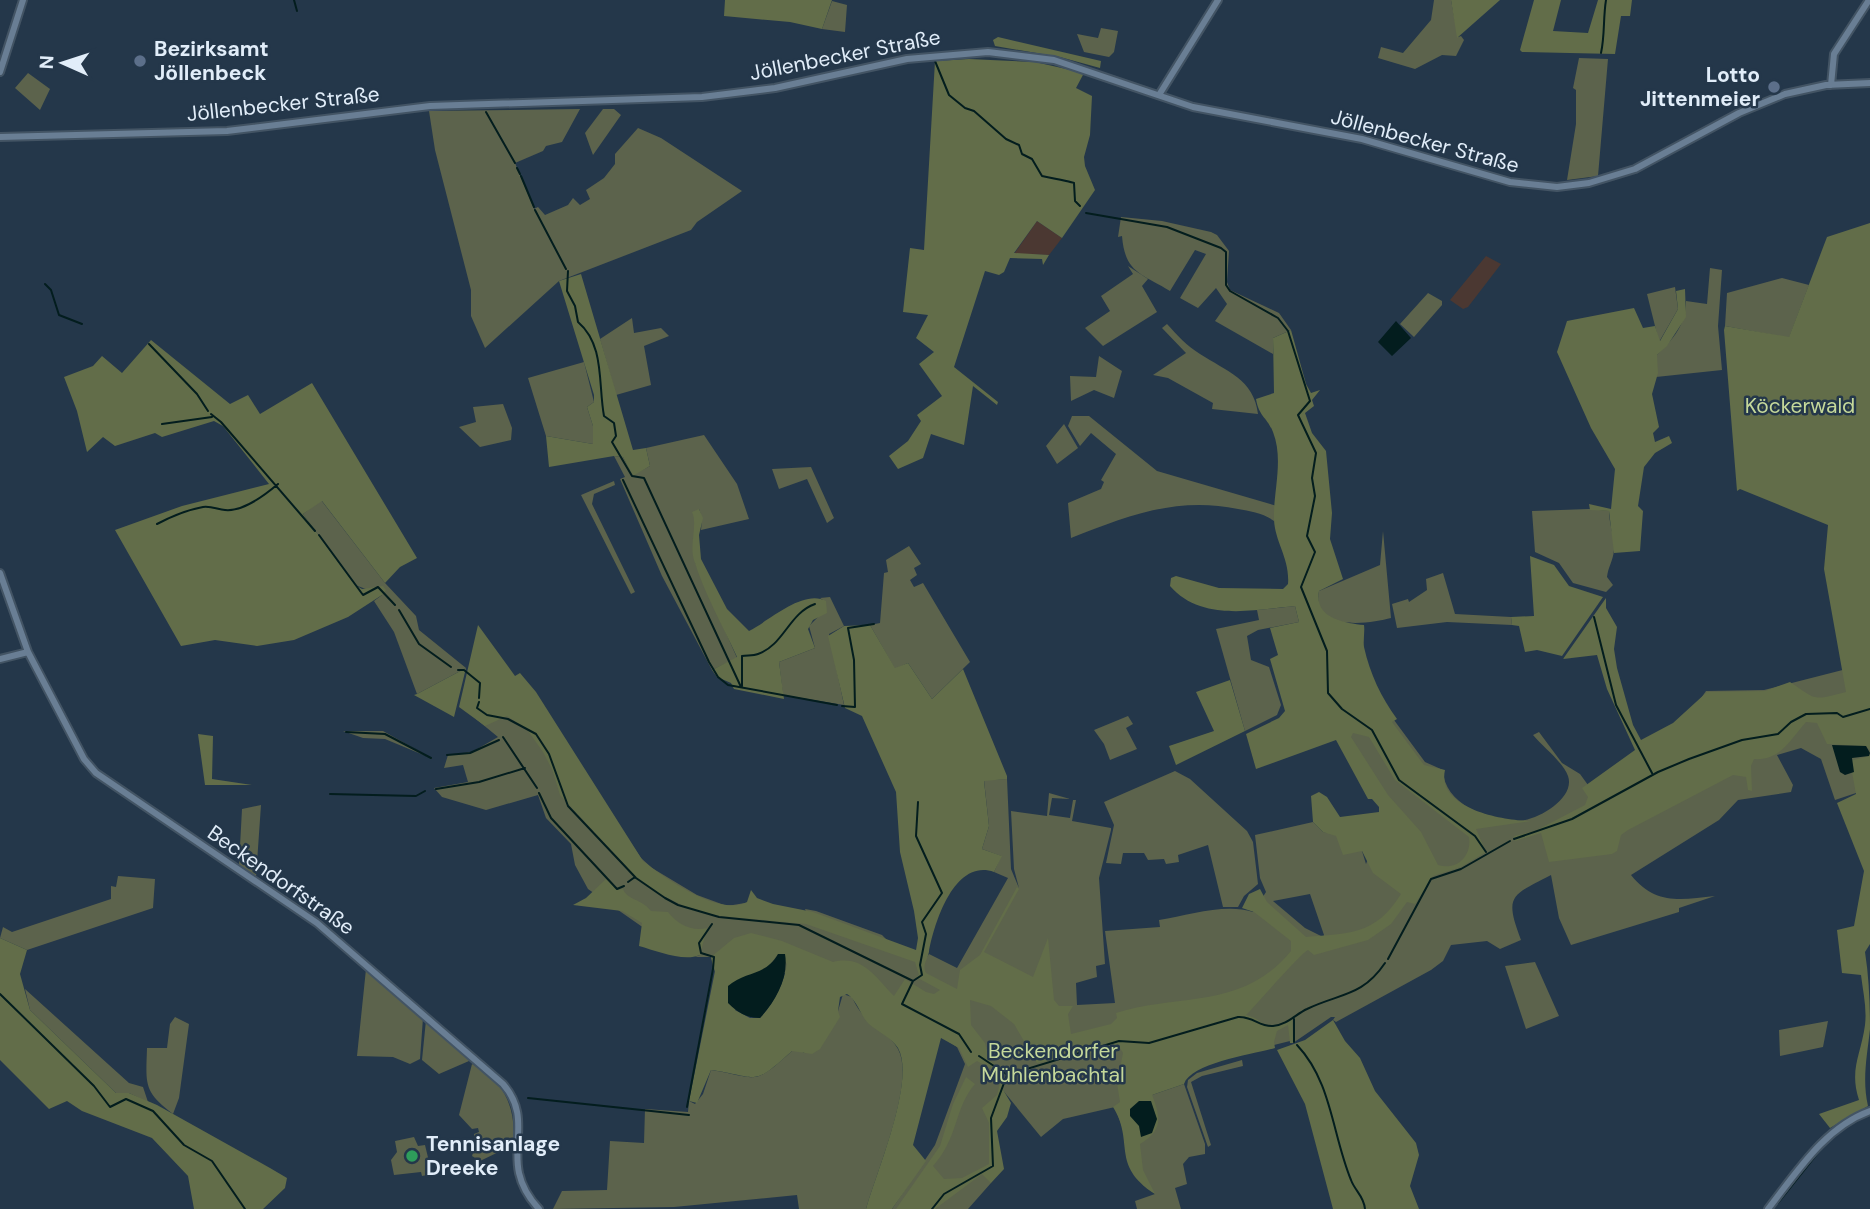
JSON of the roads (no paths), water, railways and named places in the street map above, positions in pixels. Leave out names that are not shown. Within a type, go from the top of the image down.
[{"type":"main road","points":[[0,72],[23,0]]},
{"type":"main road","points":[[1159,95],[1218,0]]},
{"type":"main road","points":[[1831,85],[1834,54],[1869,0]]},
{"type":"main road","name":"Jöllenbecker Straße","points":[[0,137],[227,131],[430,106],[702,97],[775,88],[907,59],[964,52],[1020,54],[1054,60],[1159,95],[1234,116],[1362,139],[1510,182],[1558,187],[1597,181],[1635,169],[1759,104],[1790,92],[1831,85],[1870,83]]},
{"type":"main road","name":"Beckendorfstraße","points":[[0,573],[28,652],[84,759],[96,773],[317,923],[503,1084],[517,1108],[519,1182],[539,1209]]},
{"type":"main road","points":[[0,659],[28,652]]},
{"type":"main road","points":[[1768,1209],[1823,1141],[1847,1121],[1870,1111]]},
{"type":"waterway","points":[[294,0],[297,11]]},
{"type":"waterway","points":[[1601,53],[1606,0]]},
{"type":"waterway","points":[[935,61],[949,95],[965,108],[974,111],[1006,139],[1019,145],[1022,154],[1032,159],[1042,176],[1074,183],[1075,201],[1080,206]]},
{"type":"waterway","points":[[486,112],[515,163]]},
{"type":"waterway","points":[[517,168],[520,174]]},
{"type":"waterway","points":[[521,176],[534,207]]},
{"type":"waterway","points":[[535,210],[566,269]]},
{"type":"waterway","points":[[1086,213],[1167,227],[1221,248],[1226,252],[1226,285],[1230,291],[1278,318],[1288,331],[1310,401],[1298,415],[1316,453],[1312,478],[1315,496],[1307,536],[1315,552],[1301,587],[1327,651],[1328,693],[1342,709],[1372,730],[1399,780],[1475,836],[1486,852]]},
{"type":"waterway","points":[[568,271],[567,291],[575,306],[578,322],[587,331],[597,353],[604,416],[614,423],[616,436],[612,442],[632,476],[644,478],[741,687]]},
{"type":"waterway","points":[[45,284],[51,290],[59,315],[82,324]]},
{"type":"waterway","points":[[149,344],[197,394],[208,411]]},
{"type":"waterway","points":[[211,414],[221,422],[315,531]]},
{"type":"waterway","points":[[162,424],[212,417]]},
{"type":"waterway","points":[[623,480],[718,677],[728,685],[837,705]]},
{"type":"waterway","points":[[157,524],[203,507],[232,510],[246,506],[278,484]]},
{"type":"waterway","points":[[319,535],[363,595],[378,587],[395,605]]},
{"type":"waterway","points":[[742,686],[742,656],[756,655],[767,650],[799,614],[815,604]]},
{"type":"waterway","points":[[399,610],[419,644],[451,667]]},
{"type":"waterway","points":[[1594,617],[1616,705],[1652,773]]},
{"type":"waterway","points":[[842,706],[855,707],[854,660],[848,628],[874,624]]},
{"type":"waterway","points":[[458,670],[464,670],[480,683],[479,698]]},
{"type":"waterway","points":[[479,702],[477,708],[487,715],[508,719],[536,734],[549,754],[568,806],[636,878],[665,898],[678,905],[719,917],[799,925],[913,981]]},
{"type":"waterway","points":[[1514,839],[1572,819],[1658,772],[1689,759],[1742,740],[1778,734],[1791,722],[1806,714],[1837,713],[1843,717],[1870,709]]},
{"type":"waterway","points":[[346,732],[385,734],[431,758]]},
{"type":"waterway","points":[[503,737],[537,788]]},
{"type":"waterway","points":[[447,755],[470,753],[499,740]]},
{"type":"waterway","points":[[436,789],[479,782],[525,768]]},
{"type":"waterway","points":[[330,794],[416,796],[425,791]]},
{"type":"waterway","points":[[539,793],[551,818],[617,889],[624,886]]},
{"type":"waterway","points":[[918,802],[916,836],[942,893],[922,922],[926,934],[920,965],[922,975],[913,981],[902,1004],[959,1034],[971,1052]]},
{"type":"waterway","points":[[1388,959],[1431,879],[1461,869],[1510,841]]},
{"type":"waterway","points":[[628,882],[635,877]]},
{"type":"waterway","points":[[687,1107],[714,957],[701,953],[699,943],[712,924]]},
{"type":"waterway","points":[[1007,1075],[1119,1041],[1149,1043],[1238,1017],[1268,1026],[1278,1025],[1307,1009],[1359,988],[1385,963]]},
{"type":"waterway","points":[[0,994],[94,1086],[110,1107],[126,1099],[153,1111],[184,1145],[212,1161],[245,1209]]},
{"type":"waterway","points":[[1294,1019],[1294,1042]]},
{"type":"waterway","points":[[1297,1045],[1318,1075],[1345,1163],[1365,1209]]},
{"type":"waterway","points":[[979,1056],[1006,1074]]},
{"type":"waterway","points":[[932,1209],[944,1194],[993,1166],[991,1118],[1007,1075]]},
{"type":"waterway","points":[[528,1098],[689,1115]]},
{"type":"waterway","points":[[1778,1203],[1821,1149]]},
{"type":"place","name":"Bezirksamt Jöllenbeck","points":[[140,61]]},
{"type":"place","name":"Lotto Jittenmeier","points":[[1774,87]]},
{"type":"place","name":"Tennisanlage Dreeke","points":[[412,1156]]},
{"type":"park label","name":"Köckerwald","points":[[1800,406]]},
{"type":"park label","name":"Beckendorfer Mühlenbachtal","points":[[1053,1063]]}]
